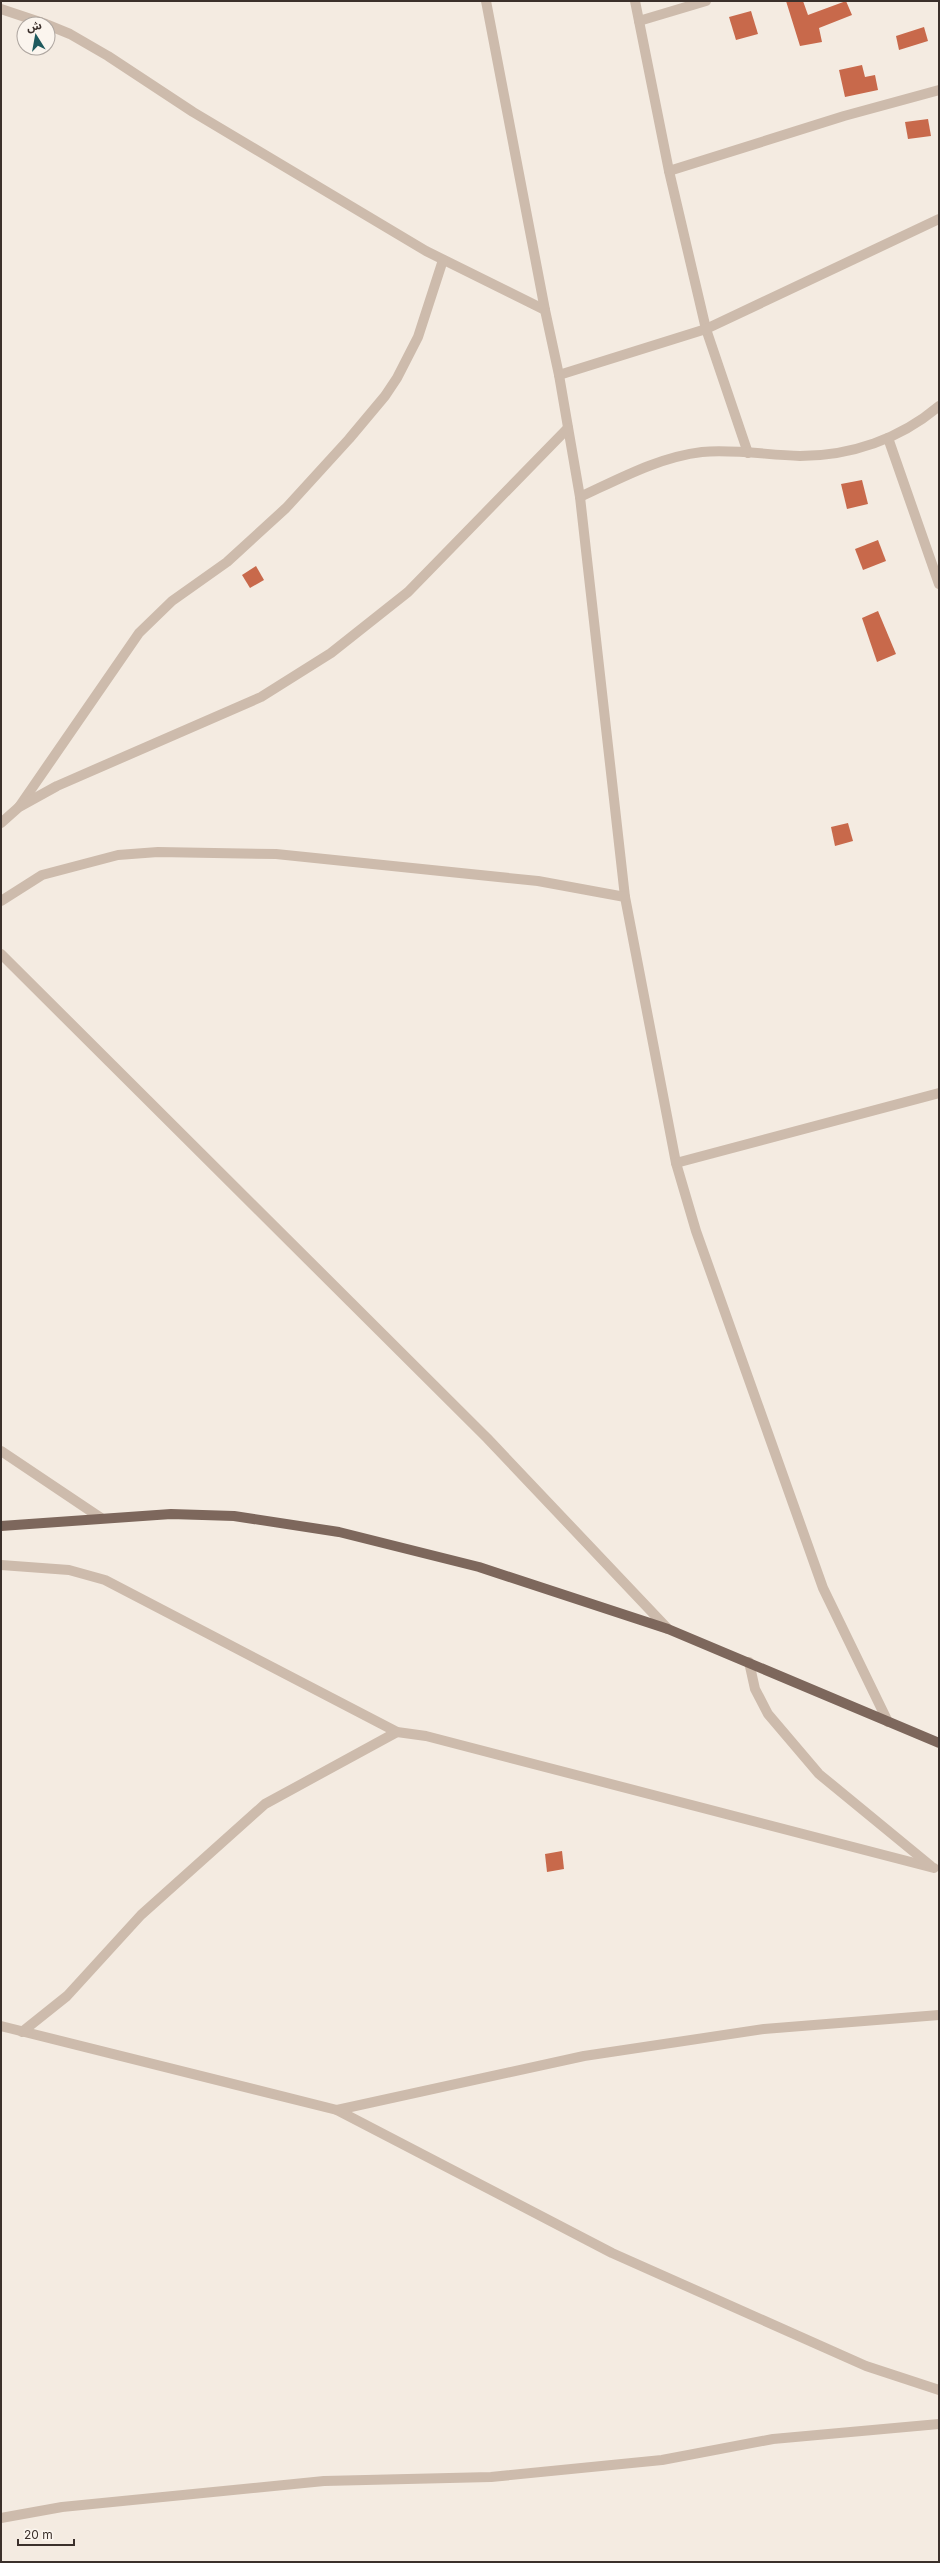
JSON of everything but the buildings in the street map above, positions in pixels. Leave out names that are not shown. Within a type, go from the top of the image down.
[{"type":"main road","points":[[1,1526],[171,1514],[220,1515],[262,1519],[339,1532],[479,1567],[668,1629],[939,1743]]},
{"type":"street","points":[[486,1],[545,310],[559,375],[580,497],[625,897],[676,1163],[696,1231],[823,1588],[888,1722]]},
{"type":"street","points":[[635,1],[669,171],[706,329],[748,453]]},
{"type":"street","points":[[639,21],[706,1]]},
{"type":"street","points":[[1,8],[24,16]]},
{"type":"street","points":[[56,28],[70,34],[108,56],[193,112],[443,260],[545,310]]},
{"type":"street","points":[[669,171],[844,116],[939,90]]},
{"type":"street","points":[[559,375],[706,329],[939,220]]},
{"type":"street","points":[[1,823],[19,806],[139,633],[172,601],[227,562],[286,508],[349,439],[385,396],[397,378],[418,338],[443,260]]},
{"type":"street","points":[[580,497],[667,459],[702,452],[800,456],[846,453],[888,438],[923,420],[939,406]]},
{"type":"street","points":[[19,806],[57,786],[261,697],[331,653],[408,592],[568,428]]},
{"type":"street","points":[[888,438],[939,584]]},
{"type":"street","points":[[1,901],[42,875],[118,855],[158,852],[292,856],[538,882],[625,897]]},
{"type":"street","points":[[1,954],[487,1438],[668,1629]]},
{"type":"street","points":[[676,1163],[939,1093]]},
{"type":"street","points":[[1,1451],[101,1518]]},
{"type":"street","points":[[1,1565],[69,1570],[105,1580],[397,1732],[426,1736],[937,1869]]},
{"type":"street","points":[[749,1662],[755,1689],[768,1714],[819,1774],[937,1869]]},
{"type":"street","points":[[22,2032],[67,1996],[141,1915],[265,1804],[397,1732]]},
{"type":"street","points":[[337,2110],[584,2056],[764,2029],[939,2015]]},
{"type":"street","points":[[1,2026],[337,2110],[612,2254],[866,2366],[939,2390]]},
{"type":"street","points":[[1,2518],[62,2507],[324,2481],[491,2477],[647,2462],[773,2439],[939,2424]]}]
